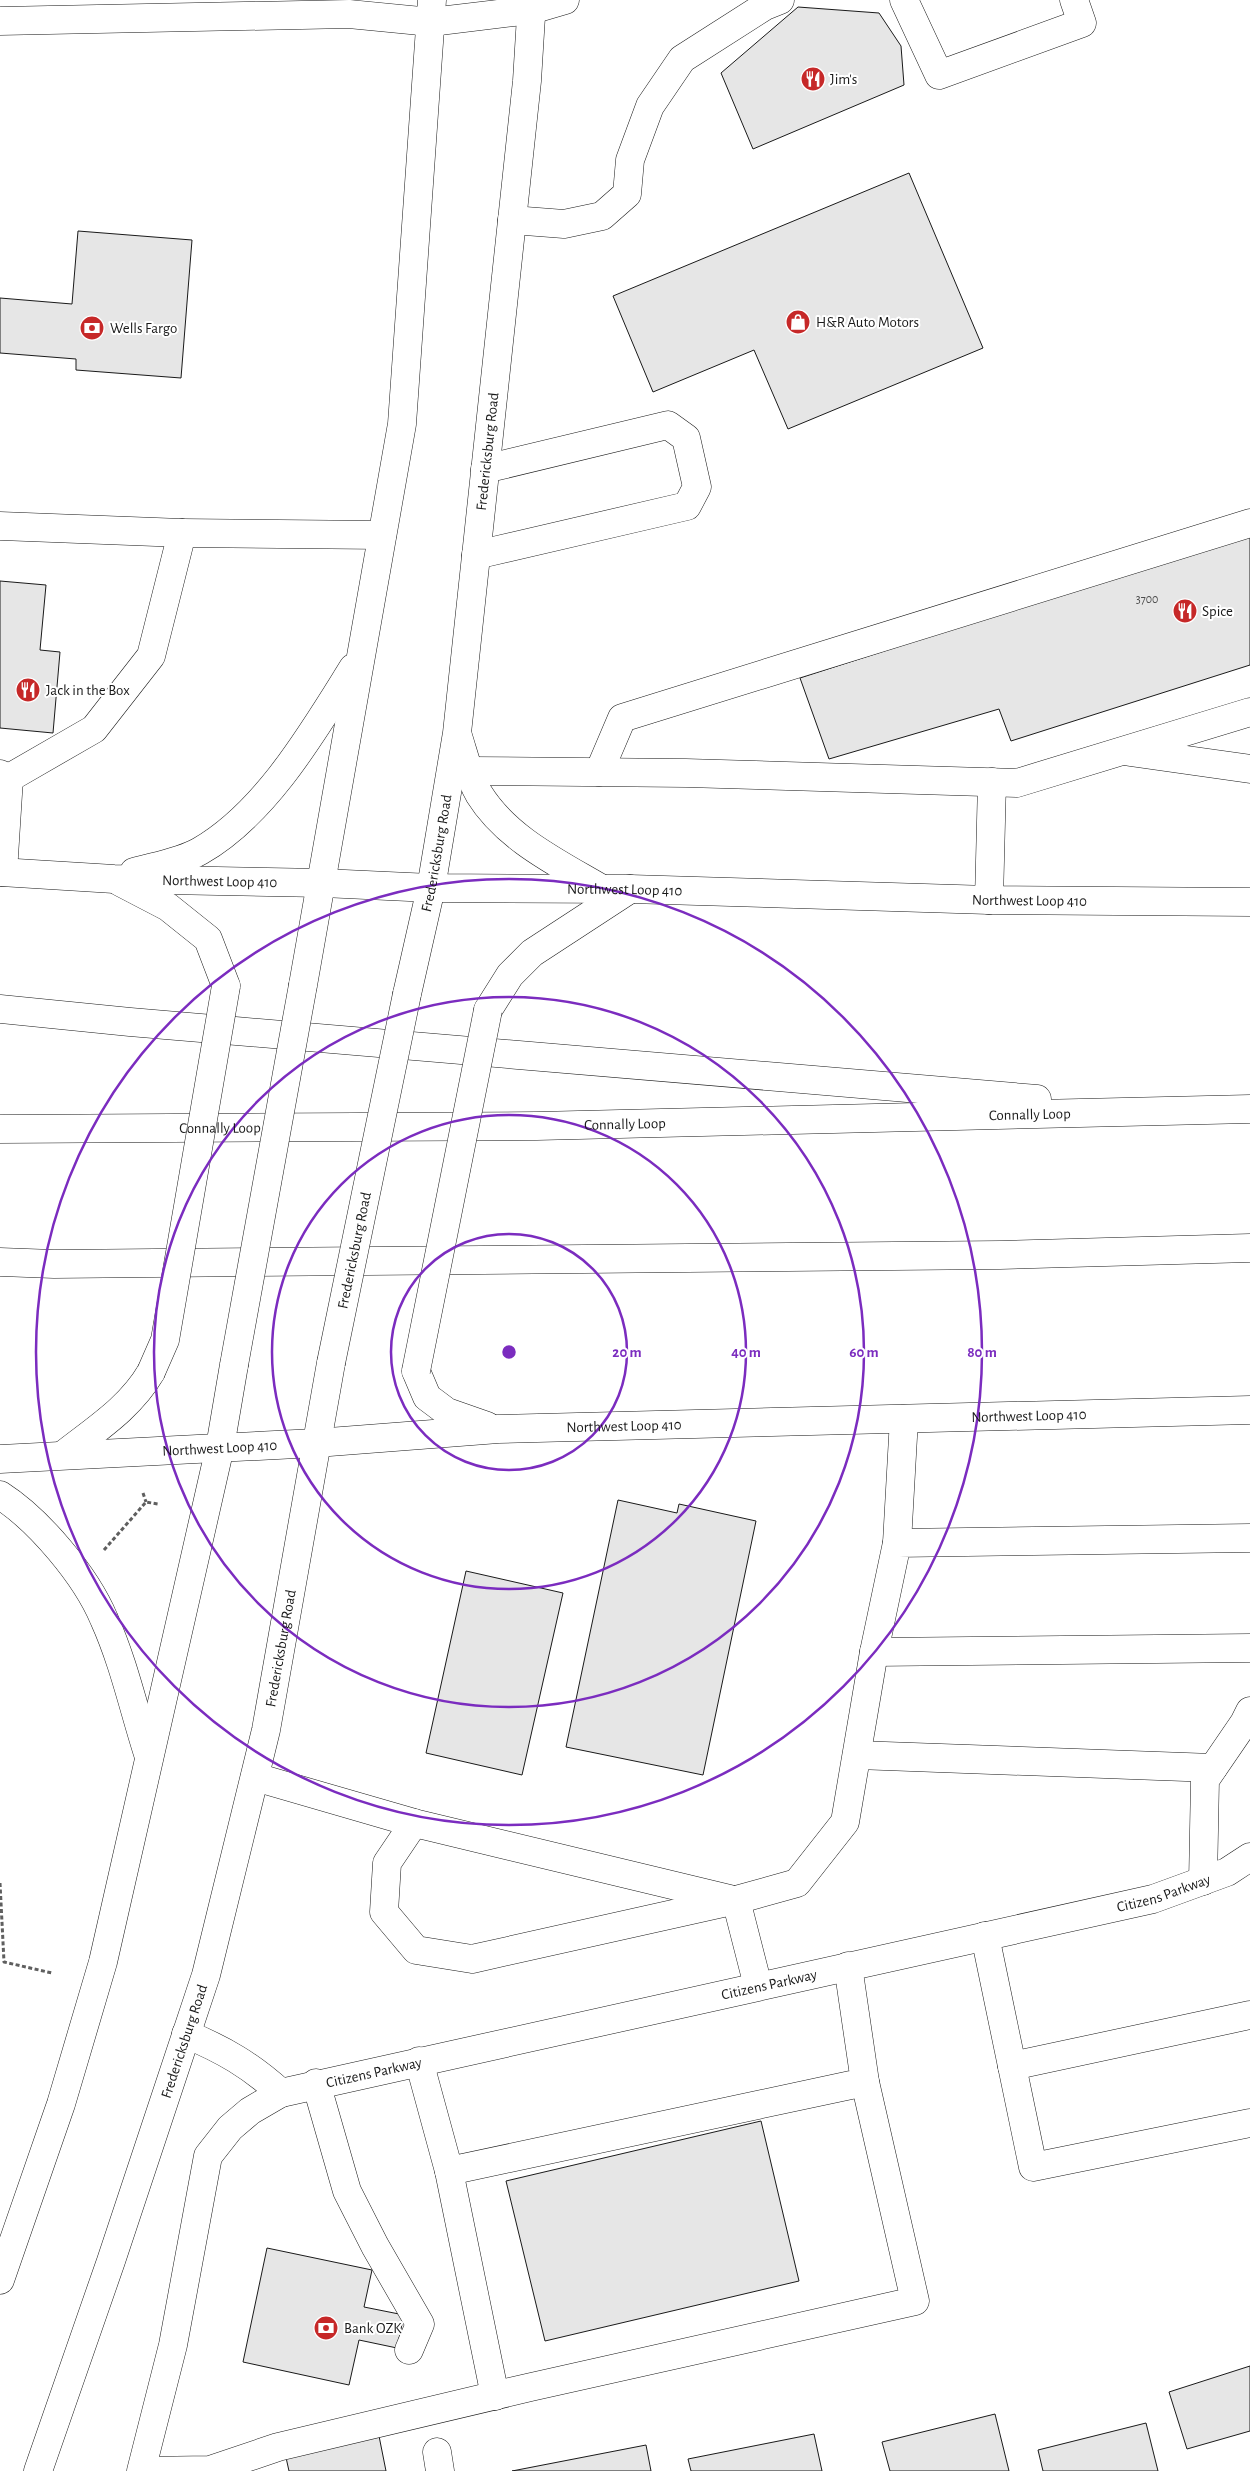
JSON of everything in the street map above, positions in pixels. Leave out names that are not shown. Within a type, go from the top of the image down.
[{"type":"main road","points":[[0,21],[431,11],[531,5],[564,0]]},
{"type":"main road","points":[[512,220],[564,224],[602,216],[627,194],[630,160],[650,106],[682,59],[765,6],[780,0]]},
{"type":"main road","points":[[904,0],[939,75],[1082,23],[1074,0]]},
{"type":"main road","name":"Fredericksburg Road","points":[[38,2471],[206,1974],[266,1730],[331,1362],[407,994],[431,888],[457,734],[527,81],[531,5]]},
{"type":"main road","points":[[0,2280],[61,2104],[103,1962],[220,1448],[402,424],[431,11]]},
{"type":"main road","points":[[476,555],[687,506],[697,486],[686,438],[668,425],[485,469]]},
{"type":"main road","points":[[599,772],[622,718],[1250,523]]},
{"type":"main road","points":[[0,526],[182,533],[382,535]]},
{"type":"main road","points":[[1,872],[5,776],[94,729],[150,656],[182,533]]},
{"type":"main road","points":[[114,879],[198,852],[232,829],[268,790],[316,728],[360,657]]},
{"type":"main road","points":[[470,771],[599,772],[1017,784],[1250,712]]},
{"type":"main road","points":[[457,734],[479,793],[499,820],[521,839],[602,889]]},
{"type":"main road","points":[[1123,751],[1250,769]]},
{"type":"main road","points":[[989,900],[992,782]]},
{"type":"main road","name":"Northwest Loop 410","points":[[1,872],[114,879],[322,882],[431,888],[630,889],[989,900],[1250,902]]},
{"type":"main road","points":[[64,1455],[124,1408],[142,1388],[165,1340],[226,986],[208,939],[168,907],[114,879]]},
{"type":"main road","points":[[498,1430],[446,1412],[427,1397],[416,1371],[488,1010],[510,975],[532,952],[630,889]]},
{"type":"main road","points":[[0,1009],[140,1023],[1184,1111]]},
{"type":"main road","name":"Connally Loop","points":[[0,1129],[537,1126],[1250,1109]]},
{"type":"main road","points":[[0,1262],[54,1264],[1000,1255],[1250,1248]]},
{"type":"main road","points":[[0,1271],[54,1264]]},
{"type":"main road","name":"Northwest Loop 410","points":[[0,1459],[316,1443],[498,1430],[1250,1410]]},
{"type":"main road","points":[[414,1822],[387,1863],[384,1912],[416,1950],[472,1959],[736,1900],[797,1882],[845,1822],[874,1652],[897,1543],[904,1419]]},
{"type":"main road","points":[[0,1495],[48,1536],[82,1581],[104,1618],[149,1758]]},
{"type":"main road","points":[[897,1543],[1250,1538]]},
{"type":"main road","points":[[874,1652],[1250,1648]]},
{"type":"main road","points":[[1203,1880],[1205,1780],[1244,1723],[1250,1711]]},
{"type":"main road","points":[[856,1756],[1213,1768]]},
{"type":"main road","points":[[255,1777],[414,1822],[736,1900]]},
{"type":"main road","name":"Citizens Parkway","points":[[142,2471],[173,2344],[208,2156],[230,2128],[250,2111],[281,2092],[1153,1898],[1227,1872],[1250,1857]]},
{"type":"main road","points":[[736,1900],[758,1986]]},
{"type":"main road","points":[[985,1936],[1032,2167],[1250,2123]]},
{"type":"main road","points":[[142,2471],[210,2470],[278,2447],[916,2301],[865,2082],[848,1966]]},
{"type":"main road","points":[[1012,2066],[1250,2015]]},
{"type":"main road","points":[[186,2034],[224,2050],[241,2060],[281,2092]]},
{"type":"main road","points":[[419,2061],[449,2171],[495,2396]]},
{"type":"main road","points":[[449,2171],[865,2082]]},
{"type":"main road","points":[[316,2084],[347,2191],[375,2246],[420,2324],[409,2350]]},
{"type":"path","points":[[143,1493],[146,1502]]},
{"type":"path","points":[[146,1502],[158,1504]]},
{"type":"path","points":[[98,1557],[146,1502]]},
{"type":"path","points":[[0,1883],[4,1962],[52,1973]]},
{"type":"building","name":"Jim's","points":[[798,7],[879,13],[901,46],[904,85],[753,149],[721,73]]},
{"type":"building","name":"H&R Auto Motors","points":[[909,173],[983,348],[788,429],[754,350],[653,392],[613,296]]},
{"type":"building","name":"Wells Fargo","points":[[78,231],[192,240],[181,378],[76,370],[76,359],[0,353],[0,298],[72,304]]},
{"type":"building","points":[[1250,533],[1250,665],[1011,741],[999,709],[829,759],[800,678]]},
{"type":"building","name":"Jack in the Box","points":[[0,581],[46,585],[40,650],[60,652],[53,733],[0,728]]},
{"type":"building","points":[[618,1500],[677,1513],[679,1504],[756,1521],[703,1775],[566,1747]]},
{"type":"building","points":[[466,1571],[563,1593],[522,1775],[426,1753]]},
{"type":"building","points":[[761,2121],[799,2281],[545,2341],[506,2181]]},
{"type":"building","name":"Bank OZK","points":[[267,2248],[372,2270],[364,2307],[404,2315],[397,2348],[359,2340],[349,2385],[243,2362]]},
{"type":"building","points":[[1250,2366],[1250,2431],[1187,2449],[1169,2392]]},
{"type":"building","points":[[995,2414],[1009,2471],[890,2471],[882,2442]]},
{"type":"building","points":[[1146,2423],[1158,2471],[1043,2471],[1038,2450]]},
{"type":"building","points":[[814,2434],[822,2471],[691,2471],[688,2459]]},
{"type":"building","points":[[379,2436],[386,2471],[289,2471],[285,2453]]},
{"type":"building","points":[[646,2445],[651,2471],[512,2471]]},
{"type":"place","name":"Jim's","points":[[813,79]]},
{"type":"place","name":"H&R Auto Motors","points":[[798,322]]},
{"type":"place","name":"Wells Fargo","points":[[92,328]]},
{"type":"place","name":"Spice","points":[[1185,611]]},
{"type":"place","name":"Jack in the Box","points":[[28,690]]},
{"type":"place","name":"Bank OZK","points":[[326,2328]]}]
